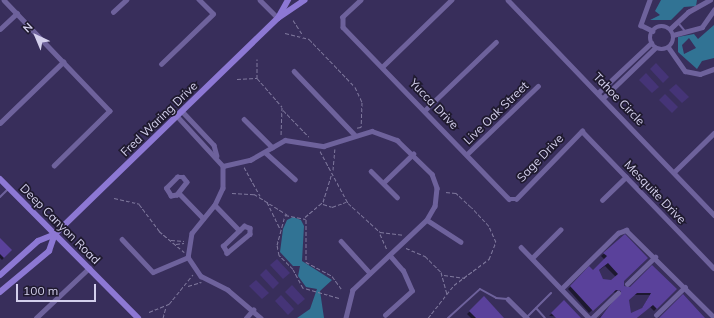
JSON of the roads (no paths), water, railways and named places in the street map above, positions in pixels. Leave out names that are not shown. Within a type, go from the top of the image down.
[{"type":"main road","name":"Fred Waring Drive","points":[[278,18],[288,0]]},
{"type":"main road","name":"Fred Waring Drive","points":[[0,275],[38,241],[55,234],[181,114],[278,18],[305,0]]},
{"type":"main road","name":"Deep Canyon Road","points":[[0,180],[138,318]]},
{"type":"main road","name":"Fred Waring Drive","points":[[0,292],[49,251],[55,234]]},
{"type":"street","points":[[4,0],[110,111],[54,166]]},
{"type":"street","points":[[113,12],[126,0]]},
{"type":"street","points":[[161,64],[213,14],[199,0]]},
{"type":"street","points":[[260,0],[278,18]]},
{"type":"street","name":"Yucca Drive","points":[[361,0],[340,22],[512,200]]},
{"type":"street","points":[[383,66],[451,0]]},
{"type":"street","name":"Tahoe Circle","points":[[508,0],[675,171],[714,215]]},
{"type":"street","points":[[650,0],[641,25],[653,31]]},
{"type":"street","points":[[653,31],[661,27],[670,29],[679,24],[688,12],[710,0]]},
{"type":"street","points":[[673,35],[684,30],[702,27],[714,10]]},
{"type":"street","points":[[0,29],[16,13]]},
{"type":"street","points":[[669,48],[673,35],[670,29]]},
{"type":"street","points":[[598,93],[651,42],[653,31]]},
{"type":"street","points":[[426,110],[496,42]]},
{"type":"street","points":[[651,42],[656,48]]},
{"type":"street","points":[[604,98],[656,48],[669,48]]},
{"type":"street","points":[[669,48],[685,71],[700,74],[714,69]]},
{"type":"street","points":[[0,123],[63,62]]},
{"type":"street","points":[[294,71],[355,135]]},
{"type":"street","name":"Live Oak Street","points":[[467,154],[538,86]]},
{"type":"street","points":[[181,114],[208,139],[223,166],[224,188],[215,205],[192,233],[188,257],[202,276],[228,290],[253,310],[260,318]]},
{"type":"street","points":[[181,114],[203,143],[217,156]]},
{"type":"street","points":[[244,119],[272,147]]},
{"type":"street","name":"Mesquite Drive","points":[[582,131],[714,268]]},
{"type":"street","name":"Sage Drive","points":[[512,200],[582,131]]},
{"type":"street","points":[[223,166],[266,153],[272,147],[292,139],[324,146],[336,144],[355,135],[380,132],[397,140],[432,174],[437,188],[435,206],[427,220],[370,273],[349,296],[346,318]]},
{"type":"street","points":[[675,171],[714,133]]},
{"type":"street","points":[[203,143],[208,139]]},
{"type":"street","points":[[266,153],[295,179]]},
{"type":"street","points":[[383,183],[413,154]]},
{"type":"street","points":[[371,171],[396,197]]},
{"type":"street","points":[[177,177],[182,177],[187,182],[179,193],[170,196],[165,190],[177,177]]},
{"type":"street","points":[[602,200],[626,177]]},
{"type":"street","points":[[179,193],[203,218]]},
{"type":"street","points":[[215,205],[239,230]]},
{"type":"street","points":[[427,220],[461,242]]},
{"type":"street","points":[[247,226],[252,231],[227,253],[223,246],[239,230],[247,226]]},
{"type":"street","points":[[532,258],[560,230]]},
{"type":"street","points":[[562,289],[623,230],[631,232],[714,318]]},
{"type":"street","points":[[122,239],[153,272],[188,257]]},
{"type":"street","points":[[341,241],[370,273]]},
{"type":"street","points":[[521,247],[591,318],[618,293]]},
{"type":"street","points":[[385,315],[412,291],[403,270],[390,256]]},
{"type":"street","points":[[627,284],[655,257]]},
{"type":"street","points":[[36,318],[88,268]]},
{"type":"street","points":[[656,315],[685,287]]},
{"type":"street","points":[[508,299],[527,318]]},
{"type":"street","points":[[246,318],[253,310]]},
{"type":"lane","points":[[679,24],[684,30]]},
{"type":"lane","points":[[0,196],[8,188]]},
{"type":"lane","points":[[448,318],[480,289],[496,298],[508,299]]},
{"type":"lane","points":[[527,318],[551,293]]},
{"type":"lane","points":[[536,308],[545,318]]},
{"type":"water","points":[[661,0],[697,0],[696,6],[684,7],[671,20],[650,20],[660,15],[655,11]]},
{"type":"water","points":[[714,25],[714,58],[702,61],[697,69],[678,52],[678,37],[694,34],[698,39]],"holes":[[[689,38],[696,48],[684,54],[682,45]]]},
{"type":"water","points":[[293,217],[301,220],[304,226],[302,261],[332,280],[320,291],[324,318],[297,318],[310,309],[317,289],[306,287],[298,276],[300,266],[293,266],[280,252],[283,229],[287,220]]}]
